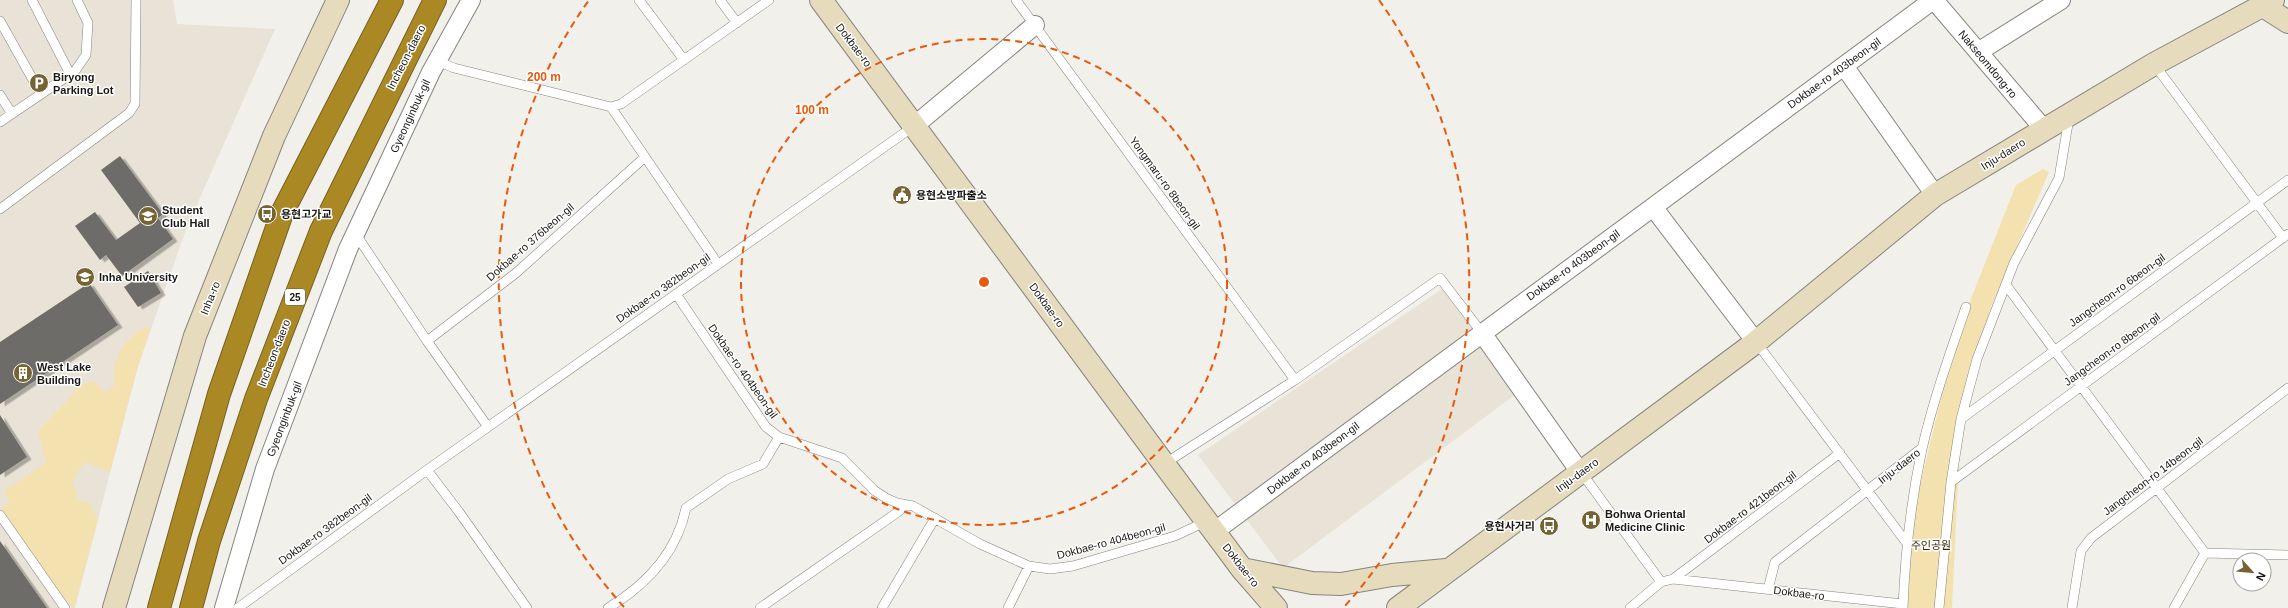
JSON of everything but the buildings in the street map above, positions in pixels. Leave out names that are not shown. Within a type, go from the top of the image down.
[{"type":"highway","points":[[159,608],[219,394],[282,213],[392,0]]},
{"type":"highway","name":"Incheon-daero","points":[[191,608],[209,541],[256,399],[321,231],[404,59],[435,0]]},
{"type":"main road","name":"Inha-ro","points":[[114,608],[195,336],[274,136],[338,0]]},
{"type":"main road","name":"Dokbae-ro","points":[[821,0],[1242,569],[1276,608]]},
{"type":"main road","points":[[2268,3],[2288,22]]},
{"type":"main road","name":"Inju-daero","points":[[1398,608],[1416,600],[1448,570],[1756,342],[1934,195],[2008,152],[2043,128],[2098,99],[2154,64],[2268,3]]},
{"type":"main road","points":[[1242,569],[1312,583],[1341,584],[1392,576],[1448,570]]},
{"type":"street","name":"Gyeonginbuk-gil","points":[[224,608],[265,469],[355,234],[437,61],[471,0]]},
{"type":"street","name":"Nakseomdong-ro","points":[[1933,0],[2043,128]]},
{"type":"street","name":"Dokbae-ro 403beon-gil","points":[[1211,526],[1482,333],[1933,0]]},
{"type":"street","points":[[1978,52],[2061,0]]},
{"type":"street","points":[[914,126],[1035,25]]},
{"type":"street","points":[[1844,66],[1934,195]]},
{"type":"street","points":[[1653,207],[1756,342]]},
{"type":"street","points":[[1482,333],[1580,472]]},
{"type":"lane","points":[[32,0],[70,74]]},
{"type":"lane","points":[[0,122],[75,71],[86,55],[88,24],[77,0]]},
{"type":"lane","points":[[0,209],[129,113],[134,104],[136,0]]},
{"type":"lane","points":[[639,0],[684,60]]},
{"type":"lane","points":[[720,0],[736,23]]},
{"type":"lane","points":[[437,61],[454,68],[610,107],[620,104],[769,0]]},
{"type":"lane","name":"Yongmaru-ro 8beon-gil","points":[[1016,0],[1295,380]]},
{"type":"lane","points":[[0,21],[41,94]]},
{"type":"lane","points":[[2154,64],[2256,203],[2286,236]]},
{"type":"lane","points":[[0,95],[12,114]]},
{"type":"lane","points":[[610,107],[718,264]]},
{"type":"lane","points":[[1939,608],[1950,482],[1961,419],[1977,359],[2014,263],[2059,178],[2070,113]]},
{"type":"lane","name":"Dokbae-ro 382beon-gil","points":[[238,608],[427,470],[914,126]]},
{"type":"lane","name":"Dokbae-ro 376beon-gil","points":[[426,341],[516,273],[645,157]]},
{"type":"lane","name":"Jangcheon-ro 6beon-gil","points":[[1961,419],[2288,180]]},
{"type":"lane","points":[[355,234],[426,341],[488,427]]},
{"type":"lane","name":"Jangcheon-ro 8beon-gil","points":[[1950,482],[2286,236]]},
{"type":"lane","points":[[1164,464],[1295,380],[1440,278],[1482,333]]},
{"type":"lane","points":[[2006,285],[2205,553]]},
{"type":"lane","name":"Dokbae-ro 404beon-gil","points":[[676,294],[766,427],[779,437],[842,458],[876,491],[896,503],[913,506],[980,544],[1029,566],[1050,569],[1073,566],[1211,526]]},
{"type":"lane","name":"Inju-daero","points":[[1756,342],[1868,490],[1922,448],[1943,374],[1966,307]]},
{"type":"lane","name":"Jangcheon-ro 14beon-gil","points":[[2072,608],[2081,551],[2091,538],[2288,388]]},
{"type":"lane","points":[[608,608],[647,579],[657,568],[682,527],[686,508],[728,479],[763,464],[779,437]]},
{"type":"lane","name":"Dokbae-ro","points":[[1868,490],[1775,562],[1768,589],[1903,606],[1906,542],[1922,448]]},
{"type":"lane","name":"Dokbae-ro 421beon-gil","points":[[1674,579],[1840,453]]},
{"type":"lane","points":[[427,470],[459,512],[512,589],[527,608]]},
{"type":"lane","points":[[1580,472],[1661,582]]},
{"type":"lane","points":[[1868,490],[1906,542]]},
{"type":"lane","points":[[760,608],[898,512],[905,504]]},
{"type":"lane","points":[[0,516],[65,608]]},
{"type":"lane","points":[[882,608],[935,518]]},
{"type":"lane","points":[[2205,553],[2288,555]]},
{"type":"lane","points":[[2174,608],[2205,553]]},
{"type":"lane","points":[[1008,608],[1029,566]]},
{"type":"lane","name":"Dokbae-ro 421beon-gil","points":[[1630,608],[1661,582],[1674,579],[1768,589]]},
{"type":"shaded area","name":"Inha University","points":[[0,0],[173,0],[177,24],[275,29],[187,227],[138,366],[75,608],[0,608]]},
{"type":"shaded area","points":[[1442,289],[1520,391],[1283,568],[1198,455]]},
{"type":"green space","name":"주인공원","points":[[2043,169],[2049,172],[1990,309],[1961,419],[1952,608],[1906,608],[1906,542],[1957,334],[2016,185]]},
{"type":"green space","points":[[146,327],[151,328],[138,366],[110,472],[84,462],[73,481],[78,500],[90,504],[98,520],[74,608],[68,603],[1,509],[10,502],[4,491],[46,463],[38,432],[70,398],[79,385],[93,381],[106,392],[114,386],[114,366],[120,352],[131,337]]},
{"type":"place","name":"Biryong Parking Lot","points":[[39,83]]},
{"type":"place","name":"용현소방파출소","points":[[902,195]]},
{"type":"place","name":"용현고가교","points":[[267,214]]},
{"type":"place","name":"Student Club Hall","points":[[148,216]]},
{"type":"place","name":"Inha University","points":[[85,277]]},
{"type":"place","name":"West Lake Building","points":[[23,373]]},
{"type":"place","name":"Bohwa Oriental Medicine Clinic","points":[[1591,520]]},
{"type":"place","name":"용현사거리","points":[[1549,526]]}]
